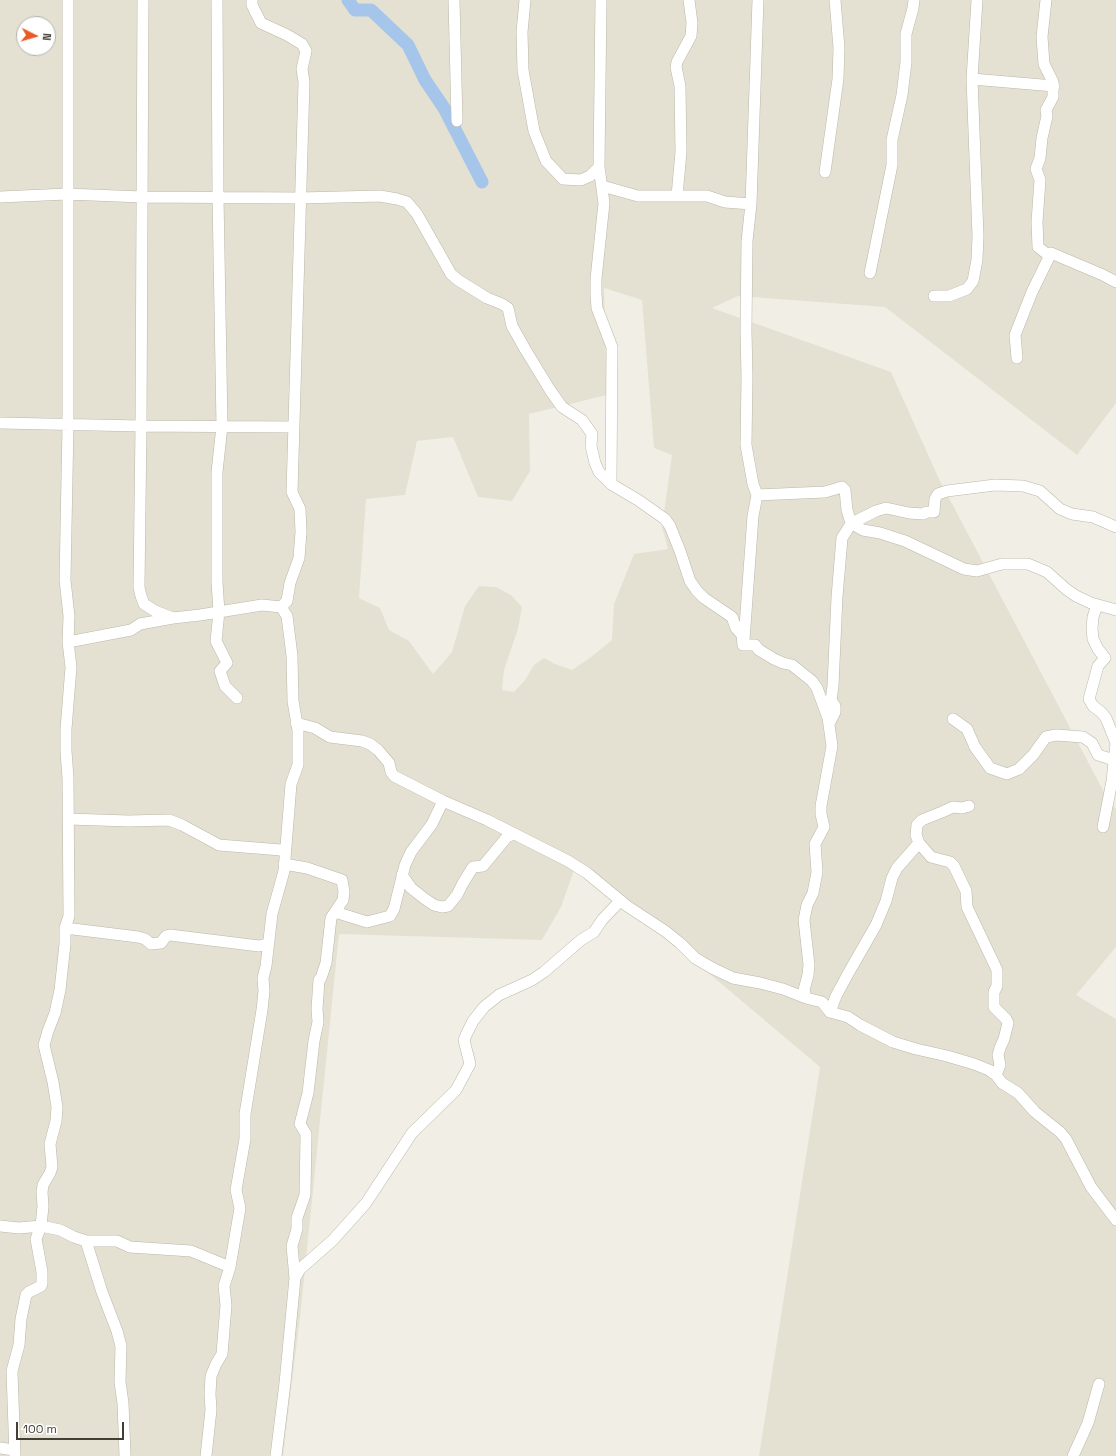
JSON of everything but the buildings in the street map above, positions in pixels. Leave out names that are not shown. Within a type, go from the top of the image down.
[{"type":"street","points":[[0,1448],[15,1453],[12,1371],[19,1345],[21,1319],[26,1295],[42,1285],[42,1272],[36,1239],[41,1226],[43,1185],[52,1167],[50,1144],[56,1121],[57,1106],[44,1045],[55,1013],[60,990],[65,944],[65,928],[70,916],[66,729],[71,667],[68,642],[69,616],[65,580],[68,424],[68,0]]},
{"type":"street","points":[[143,0],[139,587],[144,604],[155,611],[173,618]]},
{"type":"street","points":[[217,0],[218,196],[222,426],[216,487],[217,582],[219,612],[216,641],[227,663],[220,671],[225,686],[237,698]]},
{"type":"street","points":[[68,642],[131,630],[140,624],[262,605],[281,606],[288,601],[290,583],[300,558],[301,516],[300,509],[292,492],[304,82],[302,70],[306,51],[302,44],[261,23],[252,5],[252,0]]},
{"type":"street","points":[[454,0],[457,121]]},
{"type":"street","points":[[525,0],[522,32],[523,70],[534,131],[546,161],[563,179],[581,180],[590,176],[599,167]]},
{"type":"street","points":[[602,0],[599,167],[604,203],[596,279],[596,294],[597,308],[612,347],[611,484]]},
{"type":"street","points":[[677,196],[681,137],[680,86],[676,67],[677,62],[687,46],[691,36],[692,23],[689,0]]},
{"type":"street","points":[[743,645],[753,516],[757,495],[753,484],[746,445],[747,241],[751,204],[757,74],[758,0]]},
{"type":"street","points":[[825,172],[838,79],[839,48],[835,0]]},
{"type":"street","points":[[870,273],[892,165],[892,140],[902,95],[906,62],[906,34],[914,0]]},
{"type":"street","points":[[934,296],[949,296],[967,289],[973,281],[977,260],[978,236],[972,79],[977,0]]},
{"type":"street","points":[[1046,0],[1042,37],[1044,64],[1054,86],[1052,100],[1046,110],[1047,116],[1042,138],[1040,158],[1036,169],[1040,178],[1037,222],[1038,247],[1047,254],[1051,253],[1116,282]]},
{"type":"street","points":[[972,79],[1054,86]]},
{"type":"street","points":[[602,186],[638,196],[706,196],[725,202],[751,204]]},
{"type":"street","points":[[0,197],[67,194],[142,197],[218,196],[300,198],[380,196],[407,202],[417,214],[451,274],[487,298],[508,308],[512,326],[524,349],[550,390],[562,407],[582,420],[592,434],[591,446],[599,472],[611,484],[638,500],[665,519],[670,526],[690,581],[704,598],[732,617],[736,628],[742,635],[743,645]]},
{"type":"street","points":[[1017,358],[1015,334],[1032,292],[1050,254]]},
{"type":"street","points":[[0,423],[293,427]]},
{"type":"street","points":[[829,724],[835,712],[835,706],[831,700],[842,538],[853,523],[876,511],[886,508],[909,513],[923,514],[927,512],[934,512],[935,499],[938,494],[947,491],[996,484],[1023,486],[1040,491],[1060,508],[1072,514],[1093,517],[1116,527]]},
{"type":"street","points":[[757,495],[826,492],[842,487],[845,490],[847,510],[853,523],[863,530],[880,533],[905,541],[964,569],[977,572],[1002,564],[1028,564],[1047,572],[1076,596],[1096,605],[1116,610]]},
{"type":"street","points":[[1096,605],[1093,617],[1093,639],[1105,658],[1098,666],[1089,699],[1093,706],[1101,712],[1110,725],[1116,743],[1111,787],[1103,827]]},
{"type":"street","points":[[206,1456],[211,1410],[211,1376],[222,1354],[226,1304],[224,1286],[230,1267],[240,1208],[236,1190],[245,1139],[245,1114],[262,1010],[264,991],[263,978],[266,966],[267,944],[272,914],[284,871],[289,794],[298,765],[298,730],[293,701],[292,656],[286,616],[281,606]]},
{"type":"street","points":[[743,645],[755,645],[759,650],[783,663],[792,665],[812,681],[817,688],[825,707],[829,724],[832,746],[820,814],[824,826],[815,844],[816,872],[813,893],[806,905],[804,920],[809,965],[804,990],[806,998]]},
{"type":"street","points":[[953,719],[967,729],[975,747],[990,768],[1007,774],[1019,770],[1033,755],[1046,737],[1056,735],[1083,737],[1092,743],[1098,755],[1114,760]]},
{"type":"street","points":[[296,723],[315,728],[330,737],[362,741],[370,744],[378,750],[388,763],[394,776],[443,801],[487,820],[568,861],[587,873],[620,901],[665,931],[696,958],[712,968],[733,978],[783,989],[806,998],[822,1002],[830,1012],[848,1018],[893,1042],[947,1056],[989,1070],[996,1075],[1002,1083],[1018,1093],[1035,1112],[1060,1132],[1066,1139],[1091,1187],[1116,1220]]},
{"type":"street","points":[[335,912],[367,922],[390,916],[394,909],[402,875],[411,852],[432,824],[443,801]]},
{"type":"street","points":[[969,806],[962,808],[952,807],[922,820],[917,825],[916,835],[919,843],[931,857],[950,862],[954,866],[966,891],[967,907],[997,970],[997,986],[994,992],[994,1007],[1008,1023],[998,1055],[1000,1065],[996,1075]]},
{"type":"street","points":[[69,820],[169,820],[182,825],[219,845],[281,850],[285,858],[307,868],[342,880],[344,892],[343,900],[331,918],[326,962],[319,980],[317,1009],[318,1022],[314,1041],[308,1093],[300,1124],[306,1134],[305,1195],[297,1218],[297,1229],[292,1246],[295,1278],[285,1383],[276,1456]]},
{"type":"street","points":[[402,875],[411,888],[425,899],[434,905],[442,907],[448,906],[457,895],[473,867],[483,866],[507,837],[513,834]]},
{"type":"street","points":[[830,1012],[836,996],[876,925],[886,901],[892,878],[897,868],[919,843]]},
{"type":"street","points":[[295,1278],[300,1269],[333,1240],[366,1203],[412,1133],[456,1090],[470,1064],[464,1040],[466,1034],[473,1021],[484,1007],[491,1000],[526,984],[544,972],[581,940],[594,932],[602,920],[620,901]]},
{"type":"street","points":[[65,928],[138,937],[145,939],[151,944],[161,943],[166,936],[170,935],[259,946],[267,944]]},
{"type":"street","points":[[0,1226],[19,1228],[41,1226],[60,1230],[86,1241],[117,1241],[130,1247],[191,1251],[230,1267]]},
{"type":"street","points":[[86,1241],[121,1346],[120,1382],[123,1403],[125,1456]]},
{"type":"street","points":[[1073,1456],[1088,1423],[1099,1384]]},
{"type":"shaded area","points":[[0,0],[1116,0],[1116,403],[1077,455],[885,307],[738,296],[712,308],[891,372],[939,479],[1106,796],[1116,809],[1116,947],[1076,995],[1116,1019],[1116,1456],[759,1456],[820,1067],[577,862],[561,907],[542,940],[339,934],[301,1308],[283,1456],[0,1456]],"holes":[[[604,288],[642,300],[654,448],[672,455],[662,527],[668,549],[634,554],[614,604],[612,640],[572,670],[544,658],[534,665],[525,680],[514,692],[502,690],[504,670],[518,629],[522,607],[511,595],[496,587],[479,586],[465,606],[452,652],[433,674],[409,641],[389,630],[380,608],[359,598],[366,499],[405,495],[417,441],[453,437],[478,497],[512,501],[530,471],[529,414],[607,395]]]},
{"type":"waterway","points":[[348,0],[355,10],[371,10],[408,45],[425,80],[444,108],[482,182]]}]
